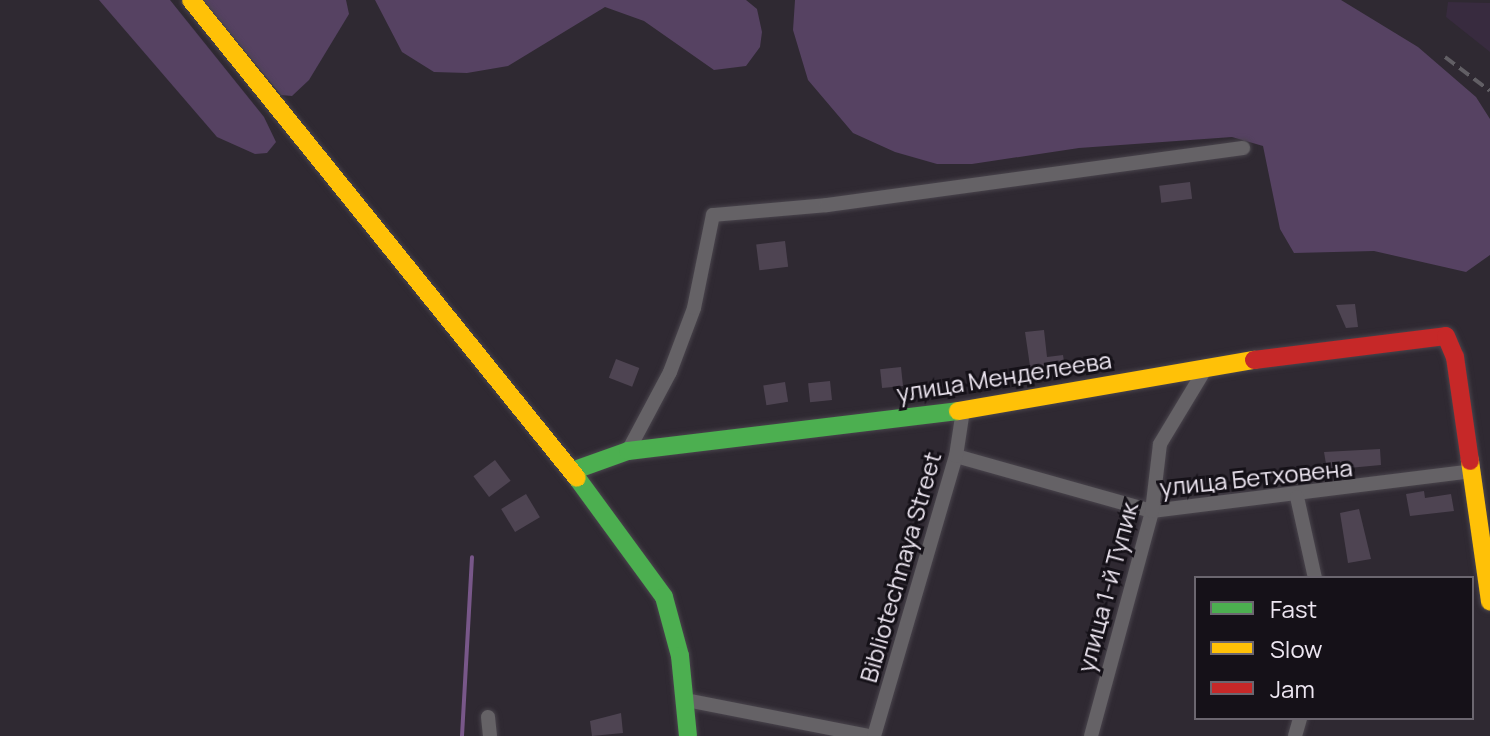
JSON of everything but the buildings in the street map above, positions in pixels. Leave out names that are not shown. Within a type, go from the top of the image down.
[{"type":"street","points":[[191,0],[572,471],[664,597],[686,700],[688,736]]},
{"type":"street","points":[[628,451],[670,372],[694,308],[713,215],[827,205],[1243,148]]},
{"type":"street","name":"улица Менделеева","points":[[572,471],[628,451],[963,410],[1207,366],[1446,336],[1455,357],[1471,471]]},
{"type":"street","name":"улица 1-й Тупик","points":[[1091,736],[1152,511],[1160,444],[1207,366]]},
{"type":"street","name":"Bibliotechnaya Street","points":[[872,736],[956,456],[963,410]]},
{"type":"street","name":"улица Бетховена","points":[[956,456],[1152,511],[1297,497],[1471,471]]},
{"type":"street","points":[[1471,471],[1490,602]]},
{"type":"street","points":[[1297,497],[1315,576]]},
{"type":"street","points":[[686,700],[872,736]]},
{"type":"street","points":[[488,717],[490,736]]},
{"type":"shaded area","points":[[99,0],[170,0],[264,117],[276,142],[267,153],[255,154],[217,137]]},
{"type":"shaded area","points":[[202,0],[346,0],[349,14],[309,80],[292,96],[281,95]]},
{"type":"shaded area","points":[[375,0],[746,0],[757,9],[762,32],[760,47],[746,66],[714,70],[644,21],[605,7],[508,66],[467,73],[434,72],[402,52]]},
{"type":"shaded area","points":[[795,0],[1341,0],[1418,47],[1476,97],[1490,119],[1490,255],[1466,272],[1374,251],[1294,253],[1280,229],[1263,146],[1232,137],[1079,148],[972,164],[937,164],[895,152],[853,133],[808,80],[793,30]]},
{"type":"shaded area","points":[[1448,2],[1490,3],[1490,52],[1446,17]]},
{"type":"waterway","points":[[462,736],[472,557]]},
{"type":"railway","points":[[1445,57],[1490,91]]},
{"type":"traffic: fast","points":[[572,471],[628,451],[958,411]]},
{"type":"traffic: fast","points":[[577,478],[664,597],[680,656],[688,736]]},
{"type":"traffic: slow","points":[[191,0],[577,478]]},
{"type":"traffic: slow","points":[[958,411],[1254,360]]},
{"type":"traffic: slow","points":[[1470,461],[1490,602]]},
{"type":"traffic: jam","points":[[1254,360],[1446,336],[1455,357],[1470,461]]}]
